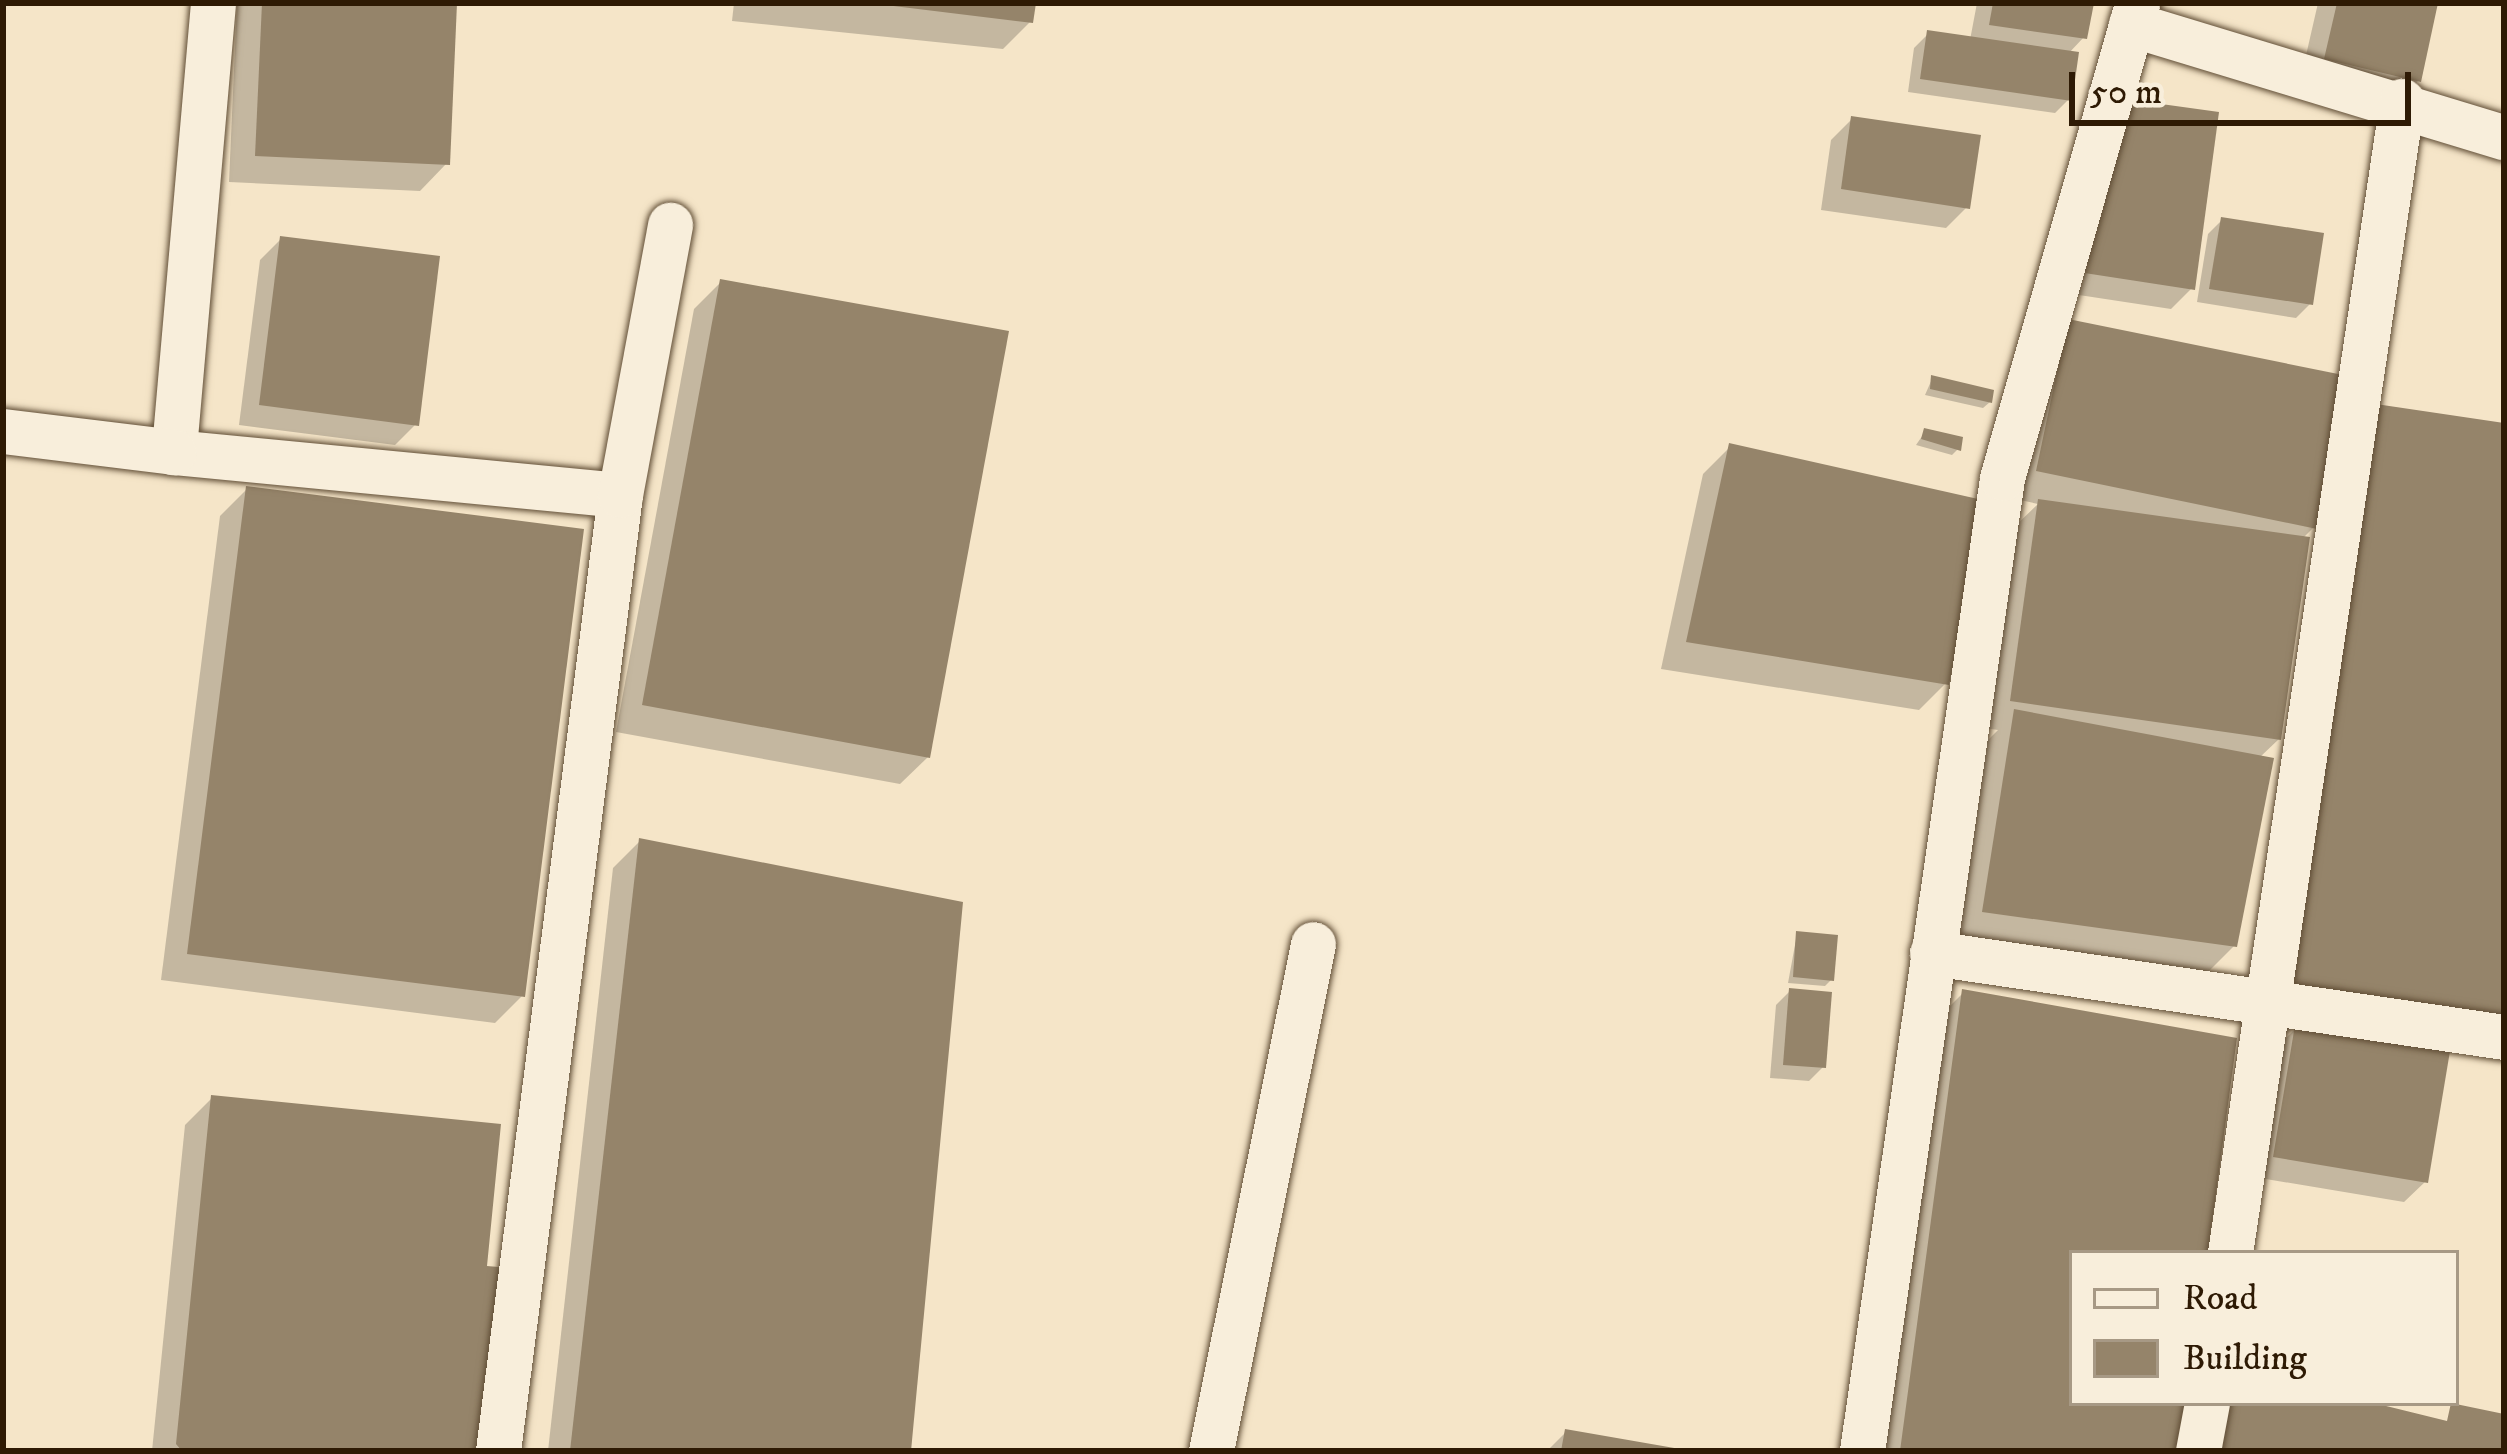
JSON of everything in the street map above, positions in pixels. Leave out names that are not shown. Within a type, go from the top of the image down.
[{"type":"street","points":[[174,452],[213,3]]},
{"type":"street","points":[[1862,1451],[2002,478],[2134,13],[2504,137]]},
{"type":"street","points":[[2230,1250],[2402,101]]},
{"type":"street","points":[[498,1451],[620,495],[670,224]]},
{"type":"street","points":[[3,431],[620,495]]},
{"type":"street","points":[[1211,1451],[1313,944]]},
{"type":"street","points":[[1932,953],[2504,1037]]},
{"type":"street","points":[[2198,1451],[2206,1406]]},
{"type":"building","points":[[262,3],[457,3],[450,165],[255,156]]},
{"type":"building","points":[[869,3],[1036,3],[1033,23]]},
{"type":"building","points":[[1993,3],[2094,3],[2087,39],[1989,25]]},
{"type":"building","points":[[2337,3],[2438,3],[2421,82],[2324,59]]},
{"type":"building","points":[[1927,30],[2079,52],[2072,101],[1920,79]]},
{"type":"building","points":[[2125,99],[2219,112],[2195,290],[2065,270]]},
{"type":"building","points":[[1851,116],[1981,135],[1970,209],[1841,189]]},
{"type":"building","points":[[2221,217],[2324,233],[2313,305],[2209,289]]},
{"type":"building","points":[[280,236],[440,256],[419,426],[259,405]]},
{"type":"building","points":[[720,279],[1009,331],[930,758],[642,705]]},
{"type":"building","points":[[2068,319],[2348,376],[2317,529],[2036,471]]},
{"type":"building","points":[[1931,375],[1994,390],[1992,403],[1930,389]]},
{"type":"building","points":[[2369,403],[2504,423],[2504,1027],[2279,991]]},
{"type":"building","points":[[1924,428],[1963,437],[1961,451],[1921,439]]},
{"type":"building","points":[[1729,443],[1987,501],[1949,685],[1686,642]]},
{"type":"building","points":[[246,486],[584,529],[525,997],[187,954]]},
{"type":"building","points":[[2038,499],[2310,537],[2281,740],[2010,701]]},
{"type":"building","points":[[2014,709],[2274,758],[2237,947],[1982,912]]},
{"type":"building","points":[[639,838],[963,902],[911,1451],[570,1451]]},
{"type":"building","points":[[1796,931],[1838,935],[1834,981],[1793,977]]},
{"type":"building","points":[[1789,988],[1832,992],[1826,1068],[1783,1065]]},
{"type":"building","points":[[1962,989],[2237,1038],[2208,1250],[2069,1250],[2069,1406],[2187,1406],[2179,1451],[1900,1451]]},
{"type":"building","points":[[2295,1025],[2450,1051],[2428,1183],[2273,1157]]},
{"type":"building","points":[[211,1095],[501,1124],[487,1266],[511,1268],[493,1451],[182,1451],[176,1444]]},
{"type":"building","points":[[2459,1405],[2504,1414],[2504,1451],[2218,1451],[2229,1406],[2386,1406],[2447,1421],[2450,1406]]},
{"type":"building","points":[[1565,1429],[1680,1449],[1680,1451],[1561,1451]]}]
